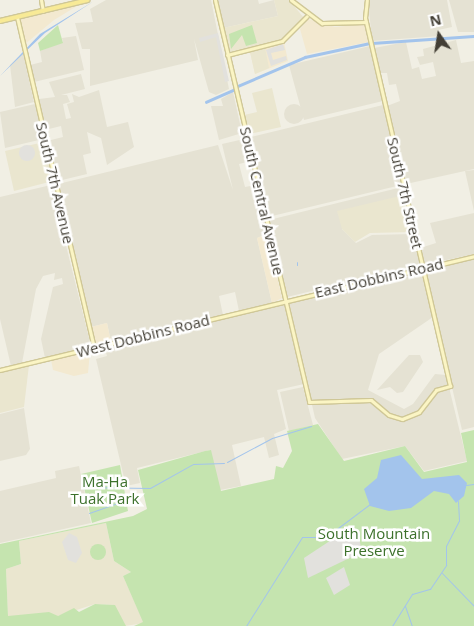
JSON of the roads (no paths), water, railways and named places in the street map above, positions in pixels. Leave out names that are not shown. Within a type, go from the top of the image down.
[{"type":"main road","points":[[41,0],[43,11]]},
{"type":"main road","points":[[0,21],[88,0]]},
{"type":"main road","name":"South Central Avenue","points":[[214,0],[308,402]]},
{"type":"main road","points":[[291,0],[308,16],[330,25],[366,22]]},
{"type":"main road","name":"South 7th Street","points":[[308,402],[370,400],[388,415],[406,418],[418,412],[433,392],[450,386],[366,22],[367,0]]},
{"type":"main road","points":[[228,55],[282,41],[308,16]]},
{"type":"main road","name":"South 7th Avenue","points":[[17,17],[94,348]]},
{"type":"main road","name":"East Dobbins Road","points":[[285,301],[474,256]]},
{"type":"main road","name":"West Dobbins Road","points":[[0,370],[285,301]]},
{"type":"water","points":[[94,1],[45,33],[0,76],[40,34]]},
{"type":"water","points":[[401,455],[422,479],[459,475],[467,483],[464,496],[456,503],[449,494],[434,491],[411,508],[389,511],[370,506],[364,489],[377,478],[381,460]]},
{"type":"waterway","points":[[372,43],[474,36]]},
{"type":"waterway","points":[[238,86],[305,57],[370,43]]},
{"type":"waterway","points":[[206,102],[233,90]]},
{"type":"waterway","points":[[227,462],[272,438],[311,426]]},
{"type":"waterway","points":[[83,487],[150,488],[193,464],[224,463]]},
{"type":"waterway","points":[[466,485],[474,484]]},
{"type":"waterway","points":[[89,513],[129,499]]},
{"type":"waterway","points":[[392,626],[412,594],[430,589],[446,565],[446,546],[459,520],[458,501]]},
{"type":"waterway","points":[[246,626],[302,537],[326,537],[370,504]]},
{"type":"waterway","points":[[442,573],[474,606]]},
{"type":"waterway","points":[[405,606],[412,626]]},
{"type":"park label","name":"Ma-Ha Tuak Park","points":[[105,490]]},
{"type":"park label","name":"South Mountain Preserve","points":[[374,542]]}]
